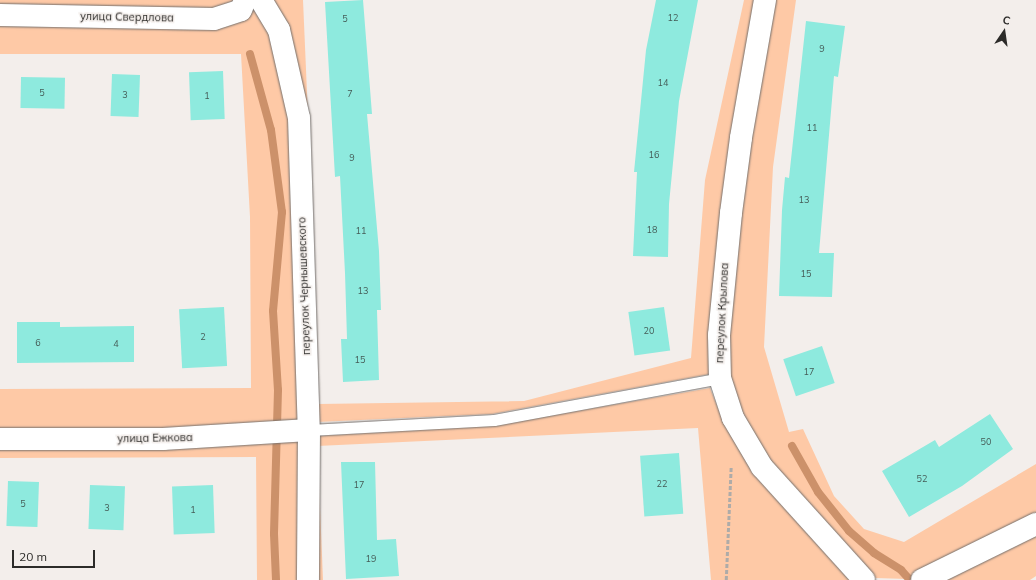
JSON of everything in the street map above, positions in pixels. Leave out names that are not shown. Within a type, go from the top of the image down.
[{"type":"street","name":"улица Свердлова","points":[[0,15],[214,19],[241,10],[245,0]]},
{"type":"street","name":"переулок Чернышевского","points":[[261,0],[279,30],[299,118],[309,430],[308,580]]},
{"type":"street","name":"переулок Крылова","points":[[765,0],[741,138],[730,213],[719,335],[720,378],[733,418],[762,467],[864,580]]},
{"type":"street","name":"улица Ежкова","points":[[0,439],[163,439],[309,430]]},
{"type":"street","points":[[922,580],[1036,524]]},
{"type":"lane","points":[[309,430],[494,420],[720,378]]},
{"type":"path","points":[[726,580],[731,464]]},
{"type":"shaded area","points":[[0,0],[235,0],[215,10],[0,7]]},
{"type":"shaded area","points":[[251,0],[272,32],[291,119],[300,427],[0,433],[0,389],[251,388],[250,217],[241,54],[0,54],[0,22],[217,25]]},
{"type":"shaded area","points":[[269,0],[303,0],[308,116]]},
{"type":"shaded area","points":[[744,0],[757,0],[710,374],[492,414],[317,422],[318,404],[524,401],[691,358],[705,180]]},
{"type":"shaded area","points":[[774,0],[796,0],[773,167],[764,347],[789,432],[803,429],[834,496],[864,529],[904,542],[1036,464],[1036,514],[908,579],[875,578],[770,463],[741,416],[727,376],[738,212]]},
{"type":"shaded area","points":[[710,388],[723,421],[852,580],[711,580],[698,428],[317,446],[317,436],[496,425]]},
{"type":"shaded area","points":[[302,437],[301,580],[257,580],[256,457],[0,458],[0,445]]},
{"type":"shaded area","points":[[318,457],[323,580],[315,580]]},
{"type":"shaded area","points":[[1036,532],[1036,576],[1030,580],[937,580]]},
{"type":"building","points":[[363,0],[372,114],[367,114],[379,251],[381,310],[377,310],[379,380],[343,382],[341,339],[347,339],[345,273],[340,176],[335,177],[325,2]]},
{"type":"building","points":[[656,0],[698,0],[679,101],[669,204],[668,257],[633,256],[637,172],[634,172],[646,50]]},
{"type":"building","points":[[806,21],[845,26],[838,77],[834,76],[819,253],[834,253],[832,297],[779,296],[782,210],[785,177],[789,178]]},
{"type":"building","points":[[223,71],[225,119],[191,120],[189,72]]},
{"type":"building","points":[[112,74],[140,75],[139,117],[111,116]]},
{"type":"building","points":[[21,77],[65,78],[64,109],[20,108]]},
{"type":"building","points":[[224,307],[227,366],[182,368],[179,309]]},
{"type":"building","points":[[664,307],[670,351],[634,356],[628,312]]},
{"type":"building","points":[[17,322],[60,322],[60,327],[134,326],[134,362],[17,363]]},
{"type":"building","points":[[822,346],[835,383],[796,396],[783,359]]},
{"type":"building","points":[[990,414],[1013,449],[962,486],[909,517],[882,471],[935,440],[939,447]]},
{"type":"building","points":[[679,453],[683,514],[644,517],[640,456]]},
{"type":"building","points":[[341,462],[375,462],[377,540],[396,539],[399,576],[346,579]]},
{"type":"building","points":[[8,481],[39,482],[37,527],[6,526]]},
{"type":"building","points":[[90,485],[125,486],[123,530],[88,529]]},
{"type":"building","points":[[213,485],[215,533],[174,534],[172,486]]},
{"type":"waterway","points":[[250,54],[271,130],[282,212],[273,311],[278,390],[274,534],[276,580]]},
{"type":"waterway","points":[[792,446],[818,492],[849,531],[874,553],[901,570],[910,580]]}]
